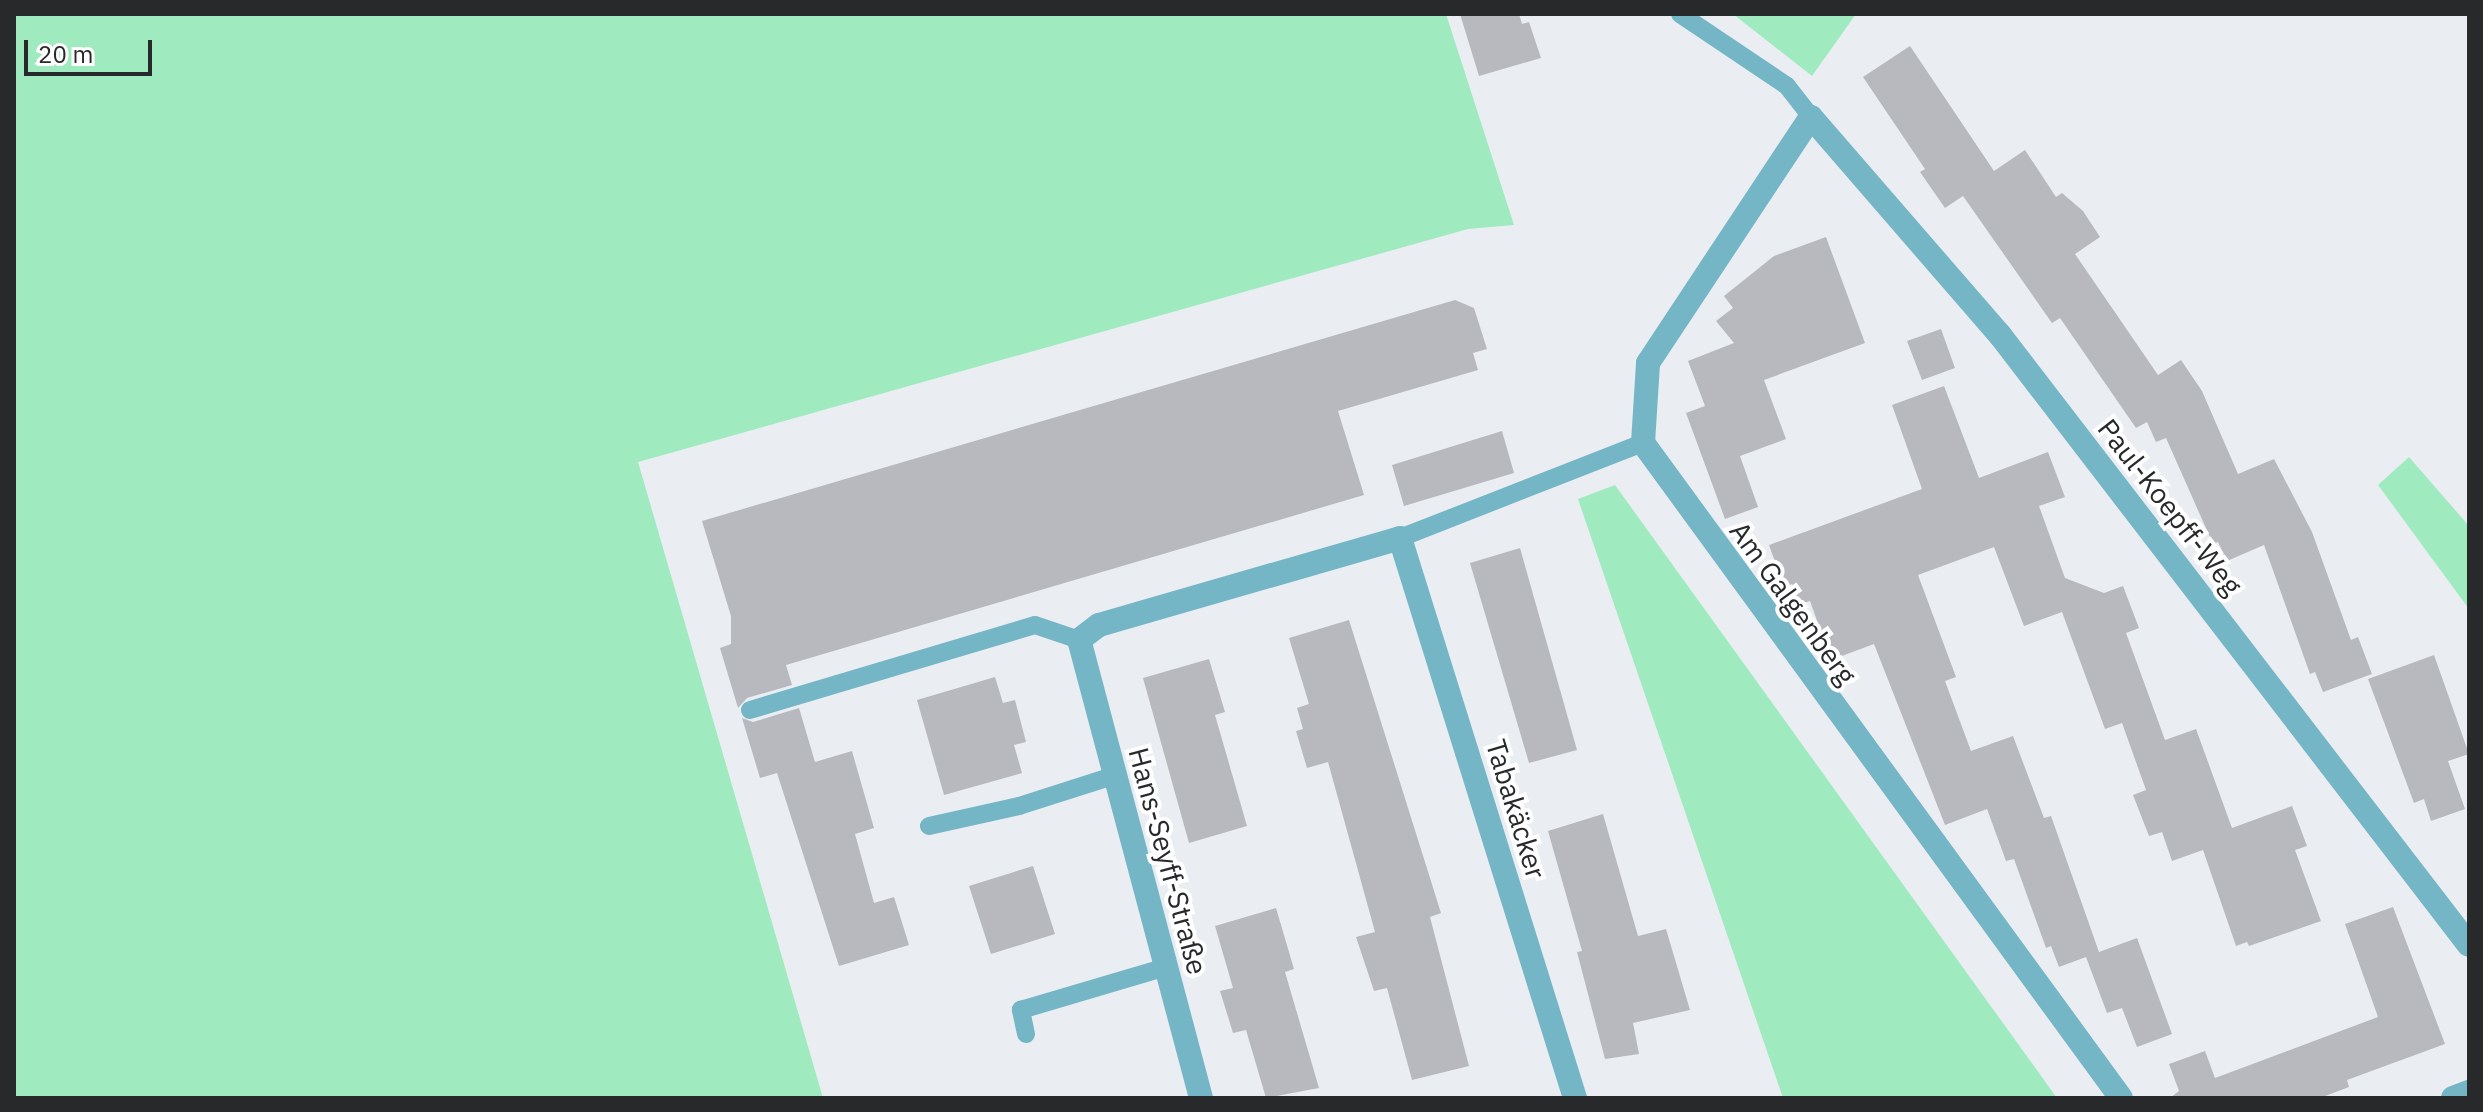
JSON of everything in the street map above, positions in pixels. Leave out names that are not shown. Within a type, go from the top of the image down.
[{"type":"street","points":[[1643,443],[1648,363],[1811,117]]},
{"type":"street","name":"Paul-Koepff-Weg","points":[[1811,117],[2000,335],[2469,945]]},
{"type":"street","name":"Am Galgenberg","points":[[1643,443],[2121,1098]]},
{"type":"street","points":[[1079,640],[1099,625],[1400,538]]},
{"type":"street","name":"Tabakäcker","points":[[1400,538],[1575,1098]]},
{"type":"street","name":"Hans-Seyff-Straße","points":[[1079,640],[1201,1098]]},
{"type":"street","points":[[2453,1098],[2469,1092]]},
{"type":"lane","points":[[1680,14],[1787,86],[1811,117]]},
{"type":"lane","points":[[1400,538],[1643,443]]},
{"type":"lane","points":[[750,710],[1035,625],[1079,640]]},
{"type":"lane","points":[[929,826],[1113,776]]},
{"type":"lane","points":[[1026,1034],[1021,1010],[1166,967]]},
{"type":"green space","points":[[14,14],[1446,14],[1514,225],[1468,229],[638,462],[823,1098],[14,1098]]},
{"type":"green space","points":[[1733,14],[1856,14],[1812,76]]},
{"type":"green space","points":[[2409,457],[2469,526],[2469,609],[2378,485]]},
{"type":"green space","points":[[1615,485],[2057,1098],[1783,1098],[1578,499]]},
{"type":"building","points":[[1460,14],[1519,14],[1522,24],[1529,22],[1541,58],[1479,76]]},
{"type":"building","points":[[1910,46],[1994,171],[2025,150],[2056,197],[2062,193],[2083,211],[2100,237],[2075,254],[2158,375],[2181,360],[2202,391],[2238,474],[2274,459],[2312,532],[2351,640],[2358,637],[2372,674],[2323,692],[2315,672],[2310,674],[2264,545],[2227,561],[2218,542],[2213,544],[2166,438],[2156,442],[2147,422],[2136,428],[2060,318],[2052,323],[1963,196],[1945,208],[1920,172],[1925,169],[1863,77]]},
{"type":"building","points":[[1826,237],[1865,343],[1764,380],[1786,439],[1740,456],[1758,507],[1725,519],[1686,413],[1705,406],[1688,361],[1734,343],[1716,321],[1733,308],[1724,296],[1774,256]]},
{"type":"building","points":[[1455,300],[1474,308],[1487,349],[1473,353],[1478,370],[1338,411],[1364,495],[786,665],[792,685],[747,698],[738,708],[720,648],[731,644],[731,616],[702,521]]},
{"type":"building","points":[[1941,329],[1955,368],[1922,380],[1907,341]]},
{"type":"building","points":[[1944,386],[1979,478],[2048,452],[2065,497],[2039,506],[2065,578],[2104,593],[2123,586],[2139,628],[2126,633],[2165,740],[2196,729],[2232,828],[2292,806],[2307,846],[2295,850],[2321,921],[2249,946],[2247,942],[2236,946],[2203,850],[2172,861],[2162,832],[2149,836],[2133,795],[2146,790],[2122,723],[2105,729],[2062,612],[2024,626],[1994,547],[1918,575],[1956,677],[1945,681],[1971,751],[2013,736],[2044,818],[2051,816],[2099,952],[2137,938],[2172,1034],[2137,1047],[2122,1008],[2107,1013],[2086,957],[2059,967],[2051,946],[2046,948],[2014,859],[2006,861],[1987,809],[1945,825],[1874,644],[1831,660],[1810,601],[1800,604],[1792,584],[1784,587],[1769,545],[1922,489],[1892,405]]},
{"type":"building","points":[[1502,431],[1514,473],[1404,506],[1392,465]]},
{"type":"building","points":[[1520,548],[1577,750],[1529,763],[1470,563]]},
{"type":"building","points":[[1349,620],[1441,913],[1430,917],[1469,1066],[1412,1080],[1387,988],[1374,991],[1356,937],[1375,932],[1328,762],[1307,768],[1296,731],[1303,729],[1297,708],[1309,704],[1289,638]]},
{"type":"building","points":[[2434,655],[2469,754],[2448,761],[2465,809],[2431,821],[2424,799],[2414,803],[2368,679]]},
{"type":"building","points":[[1209,659],[1225,712],[1215,715],[1247,826],[1189,843],[1143,678]]},
{"type":"building","points":[[995,677],[1003,703],[1015,700],[1026,742],[1014,745],[1022,773],[944,795],[917,700]]},
{"type":"building","points":[[799,708],[815,762],[852,751],[874,828],[855,834],[874,903],[894,897],[909,945],[839,966],[777,773],[760,778],[742,718],[753,722]]},
{"type":"building","points":[[1603,814],[1638,936],[1666,929],[1690,1010],[1633,1023],[1639,1054],[1605,1059],[1577,952],[1582,951],[1548,831]]},
{"type":"building","points":[[1033,866],[1055,934],[991,954],[969,886]]},
{"type":"building","points":[[2393,907],[2445,1044],[2347,1080],[2349,1087],[2320,1098],[2170,1098],[2179,1091],[2169,1064],[2205,1051],[2215,1078],[2378,1017],[2345,924]]},
{"type":"building","points":[[1276,908],[1294,969],[1285,972],[1319,1088],[1266,1098],[1246,1030],[1233,1033],[1220,991],[1233,988],[1215,926]]}]
